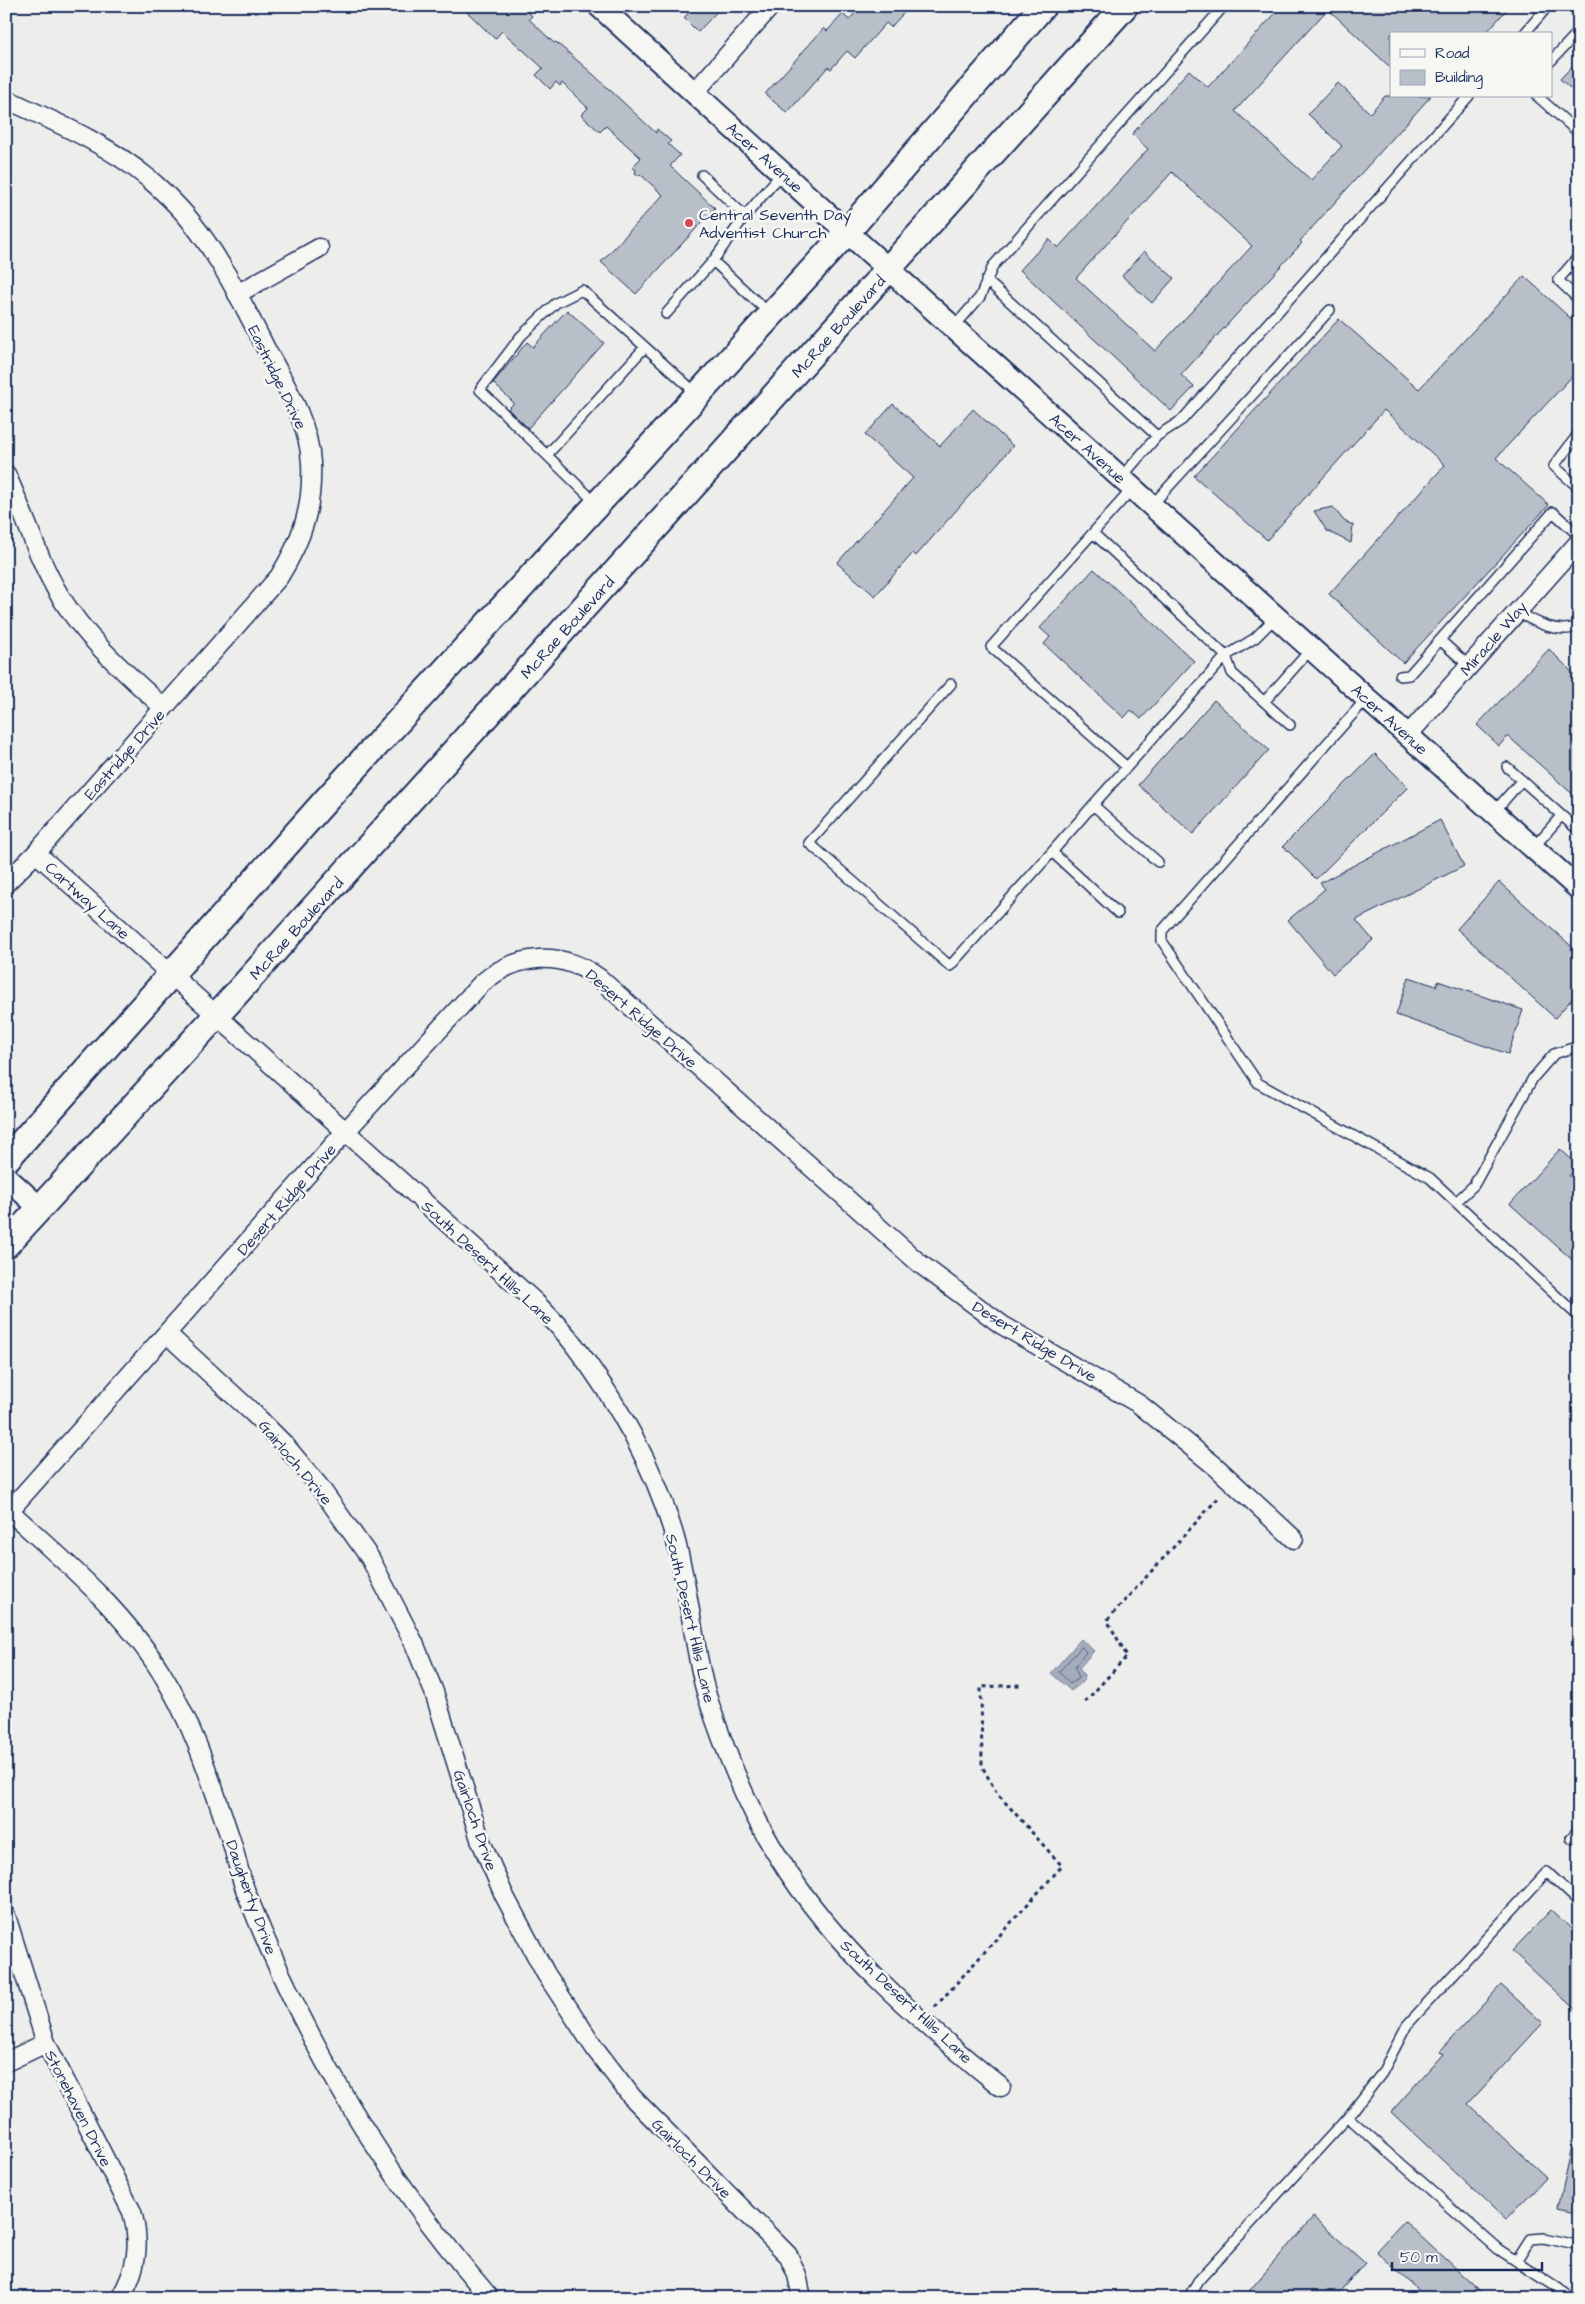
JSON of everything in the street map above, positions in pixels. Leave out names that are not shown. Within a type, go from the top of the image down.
[{"type":"main road","points":[[6,1160],[327,799],[847,232],[1044,6]]},
{"type":"main road","name":"McRae Boulevard","points":[[6,1245],[217,1015],[1125,6]]},
{"type":"street","name":"Acer Avenue","points":[[599,6],[847,232],[1579,889]]},
{"type":"street","points":[[694,93],[771,6]]},
{"type":"street","name":"Eastridge Drive","points":[[6,99],[91,139],[126,160],[172,200],[194,225],[238,294],[296,407],[304,429],[311,461],[311,494],[308,513],[293,554],[279,577],[36,853]]},
{"type":"street","points":[[238,294],[318,248]]},
{"type":"street","points":[[6,474],[59,596],[99,648],[164,708]]},
{"type":"street","name":"Miracle Way","points":[[1408,735],[1579,542]]},
{"type":"street","name":"Cartway Lane","points":[[6,883],[36,853],[172,974]]},
{"type":"street","name":"Desert Ridge Drive","points":[[8,1510],[167,1334],[345,1132],[491,975],[509,964],[529,958],[549,957],[570,961],[599,978],[912,1257],[1002,1326],[1139,1404],[1232,1482],[1294,1539]]},
{"type":"street","name":"South Desert Hills Lane","points":[[172,974],[345,1132],[534,1300],[571,1341],[608,1392],[640,1451],[659,1494],[676,1541],[687,1590],[702,1678],[723,1741],[751,1805],[779,1858],[818,1912],[854,1954],[923,2020],[1001,2087]]},
{"type":"street","points":[[6,1177],[40,1208]]},
{"type":"street","name":"Gairloch Drive","points":[[167,1334],[284,1444],[319,1486],[370,1558],[414,1643],[434,1692],[484,1847],[504,1895],[546,1974],[596,2050],[632,2097],[788,2255],[797,2275],[802,2298]]},
{"type":"street","name":"Daugherty Drive","points":[[8,1510],[96,1591],[128,1626],[161,1671],[194,1734],[245,1888],[269,1947],[319,2054],[357,2119],[409,2197],[455,2257],[490,2298]]},
{"type":"street","name":"Stonehaven Drive","points":[[6,1916],[46,2043],[132,2212],[138,2240],[136,2262],[130,2282],[120,2298]]},
{"type":"street","points":[[6,2062],[46,2043]]},
{"type":"lane","points":[[1526,32],[1548,6]]},
{"type":"lane","points":[[954,327],[980,297],[993,266],[1221,7]]},
{"type":"lane","points":[[1552,60],[1579,31]]},
{"type":"lane","points":[[1127,767],[991,647],[1093,533],[1157,436],[1182,420],[1467,98]]},
{"type":"lane","points":[[1539,98],[1579,133]]},
{"type":"lane","points":[[666,314],[712,262],[745,216],[782,173]]},
{"type":"lane","points":[[702,175],[745,216]]},
{"type":"lane","points":[[1579,256],[1558,280],[1579,300]]},
{"type":"lane","points":[[712,262],[771,315]]},
{"type":"lane","points":[[986,280],[1157,436]]},
{"type":"lane","points":[[597,504],[480,390],[521,336],[556,303],[582,290],[698,395]]},
{"type":"lane","points":[[1152,506],[1330,310]]},
{"type":"lane","points":[[547,455],[645,347]]},
{"type":"lane","points":[[1579,434],[1554,466],[1579,488]]},
{"type":"lane","points":[[1400,676],[1409,675],[1553,512],[1579,536]]},
{"type":"lane","points":[[1093,533],[1226,656],[1232,673],[1290,725]]},
{"type":"lane","points":[[1517,612],[1549,627],[1561,629],[1579,626]]},
{"type":"lane","points":[[952,684],[809,843],[950,966],[1226,656],[1255,638],[1276,618]]},
{"type":"lane","points":[[1440,640],[1469,666]]},
{"type":"lane","points":[[1264,702],[1311,649]]},
{"type":"lane","points":[[1367,698],[1169,922],[1162,931],[1162,941],[1258,1083],[1430,1178],[1579,1316]]},
{"type":"lane","points":[[1507,767],[1579,831]]},
{"type":"lane","points":[[1494,812],[1522,780]]},
{"type":"lane","points":[[1094,805],[1158,862]]},
{"type":"lane","points":[[1533,848],[1562,816]]},
{"type":"lane","points":[[1052,852],[1118,913]]},
{"type":"lane","points":[[1456,1202],[1474,1185],[1533,1078],[1554,1054],[1579,1046]]},
{"type":"lane","points":[[1571,1838],[1579,1829]]},
{"type":"lane","points":[[1188,2298],[1198,2281],[1348,2117],[1382,2072],[1407,2025],[1547,1872],[1579,1902]]},
{"type":"lane","points":[[1348,2117],[1498,2249],[1573,2298]]},
{"type":"lane","points":[[1516,2261],[1530,2239],[1543,2238],[1579,2246]]},
{"type":"path","points":[[1085,1702],[1127,1656],[1107,1620],[1232,1482]]},
{"type":"path","points":[[923,2020],[1062,1866],[996,1792],[982,1766],[981,1687],[1020,1685]]},
{"type":"water","points":[[1081,1639],[1094,1651],[1079,1668],[1084,1676],[1084,1681],[1071,1691],[1051,1673]]},
{"type":"building","points":[[461,6],[522,6],[532,16],[529,19],[554,43],[556,42],[594,75],[656,133],[657,129],[671,141],[668,144],[680,155],[670,166],[715,208],[636,294],[601,262],[663,195],[640,174],[639,176],[635,173],[636,170],[632,167],[641,158],[606,126],[600,132],[581,115],[588,108],[562,83],[560,86],[556,82],[550,89],[536,75],[543,68],[502,31],[495,39]]},
{"type":"building","points":[[694,6],[722,6],[698,32],[684,18]]},
{"type":"building","points":[[861,6],[910,6],[891,27],[886,23],[855,58],[847,51],[831,69],[828,67],[787,113],[765,94],[824,28],[827,31],[843,14],[849,20]]},
{"type":"building","points":[[1282,6],[1510,6],[1487,32],[1390,32],[1390,67],[1328,9],[1235,111],[1311,180],[1342,146],[1308,114],[1338,83],[1370,113],[1385,96],[1390,96],[1390,98],[1429,98],[1300,241],[1302,243],[1181,375],[1194,387],[1171,411],[1020,270],[1049,239],[1058,248],[1148,149],[1132,134],[1189,70],[1208,87]],"holes":[[[1172,172],[1252,246],[1155,351],[1076,278]]]},
{"type":"building","points":[[1579,59],[1579,96],[1560,79]]},
{"type":"building","points":[[1144,251],[1174,278],[1152,303],[1122,276]]},
{"type":"building","points":[[1524,276],[1579,326],[1579,369],[1496,458],[1549,505],[1403,663],[1329,594],[1445,465],[1384,410],[1267,540],[1194,476],[1339,319],[1419,389]]},
{"type":"building","points":[[567,310],[604,343],[528,428],[508,409],[514,403],[493,383],[527,342],[533,347]]},
{"type":"building","points":[[893,404],[940,446],[973,409],[1013,446],[916,556],[913,553],[875,596],[837,563],[913,478],[865,435]]},
{"type":"building","points":[[1333,507],[1344,521],[1353,525],[1351,543],[1327,531],[1314,511]]},
{"type":"building","points":[[1094,569],[1194,661],[1141,719],[1131,710],[1124,718],[1044,644],[1050,637],[1040,628]]},
{"type":"building","points":[[1549,649],[1579,679],[1579,800],[1508,736],[1499,746],[1477,725]]},
{"type":"building","points":[[1214,700],[1269,750],[1193,834],[1138,785]]},
{"type":"building","points":[[1375,754],[1408,787],[1316,879],[1283,846]]},
{"type":"building","points":[[1440,820],[1464,866],[1356,920],[1373,940],[1333,974],[1288,920],[1325,889],[1320,883]]},
{"type":"building","points":[[1499,882],[1579,953],[1579,991],[1555,1018],[1457,929]]},
{"type":"building","points":[[1409,977],[1436,986],[1438,981],[1523,1010],[1508,1054],[1396,1015]]},
{"type":"building","points":[[1560,1149],[1578,1165],[1569,1176],[1579,1184],[1579,1266],[1510,1204]]},
{"type":"building","points":[[1551,1910],[1579,1936],[1579,2013],[1512,1951]]},
{"type":"building","points":[[1501,1985],[1543,2023],[1468,2104],[1546,2177],[1506,2220],[1391,2112],[1443,2054],[1440,2051]]},
{"type":"building","points":[[1572,2147],[1579,2147],[1579,2214],[1558,2209]]},
{"type":"building","points":[[1313,2217],[1365,2263],[1334,2298],[1243,2298]]},
{"type":"building","points":[[1404,2221],[1487,2298],[1426,2298],[1376,2251]]},
{"type":"place","name":"Central Seventh Day Adventist Church","points":[[689,223]]}]
